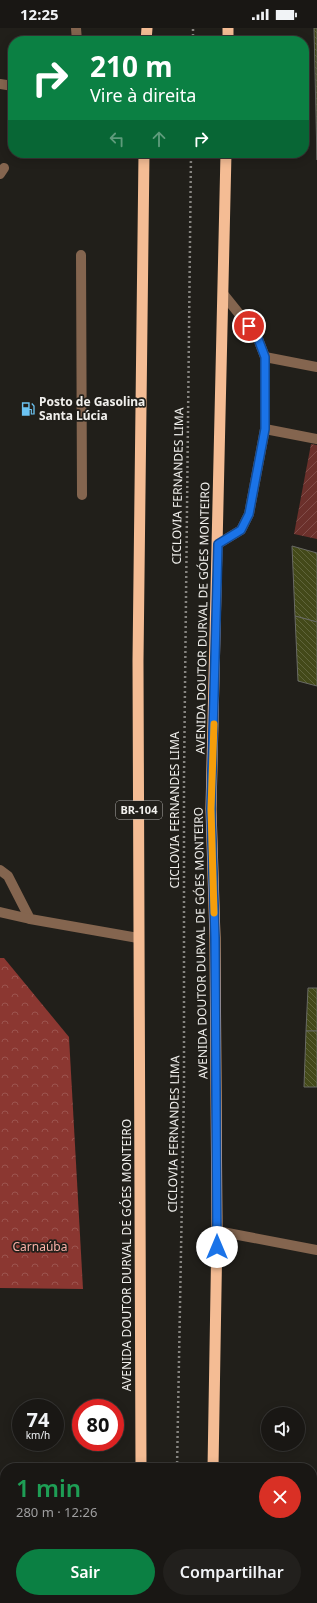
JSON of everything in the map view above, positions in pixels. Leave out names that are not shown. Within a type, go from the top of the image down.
[{"type":"highway","name":"AVENIDA DOUTOR DURVAL DE GÓES MONTEIRO","points":[[141,1463],[138,645],[144,158]]},
{"type":"highway","name":"AVENIDA DOUTOR DURVAL DE GÓES MONTEIRO","points":[[213,1463],[217,1231],[215,938],[211,809],[224,295],[226,158]]},
{"type":"street","points":[[81,255],[82,495]]},
{"type":"street","points":[[218,544],[241,530],[249,514],[265,429],[265,357],[257,336],[224,295]]},
{"type":"street","points":[[265,357],[317,367]]},
{"type":"street","points":[[265,429],[317,439]]},
{"type":"street","points":[[0,870],[8,876],[30,919]]},
{"type":"street","points":[[0,912],[30,919],[138,938]]},
{"type":"street","points":[[217,1231],[317,1250]]},
{"type":"path","name":"CICLOVIA FERNANDES LIMA","points":[[177,1463],[184,1089],[184,777],[191,158]]},
{"type":"green space","name":"Carnaúba","points":[[0,958],[4,958],[69,1037],[83,1289],[0,1288]]},
{"type":"shaded area","points":[[311,444],[317,445],[317,539],[294,534]]},
{"type":"building","points":[[314,28],[317,28],[317,160]]},
{"type":"building","points":[[292,546],[317,553],[317,622],[295,616]]},
{"type":"building","points":[[295,616],[317,622],[317,686],[298,681]]},
{"type":"building","points":[[308,988],[317,988],[317,1031],[306,1031]]},
{"type":"building","points":[[306,1031],[317,1031],[317,1087],[304,1087]]},
{"type":"slow traffic","points":[[214,724],[211,809],[214,913]]},
{"type":"place","name":"Posto de Gasolina Santa Lúcia","points":[[28,409]]},
{"type":"route","points":[[217,1247],[215,938],[211,809],[218,544],[241,530],[249,514],[265,429],[265,357],[257,336],[249,326]]}]
